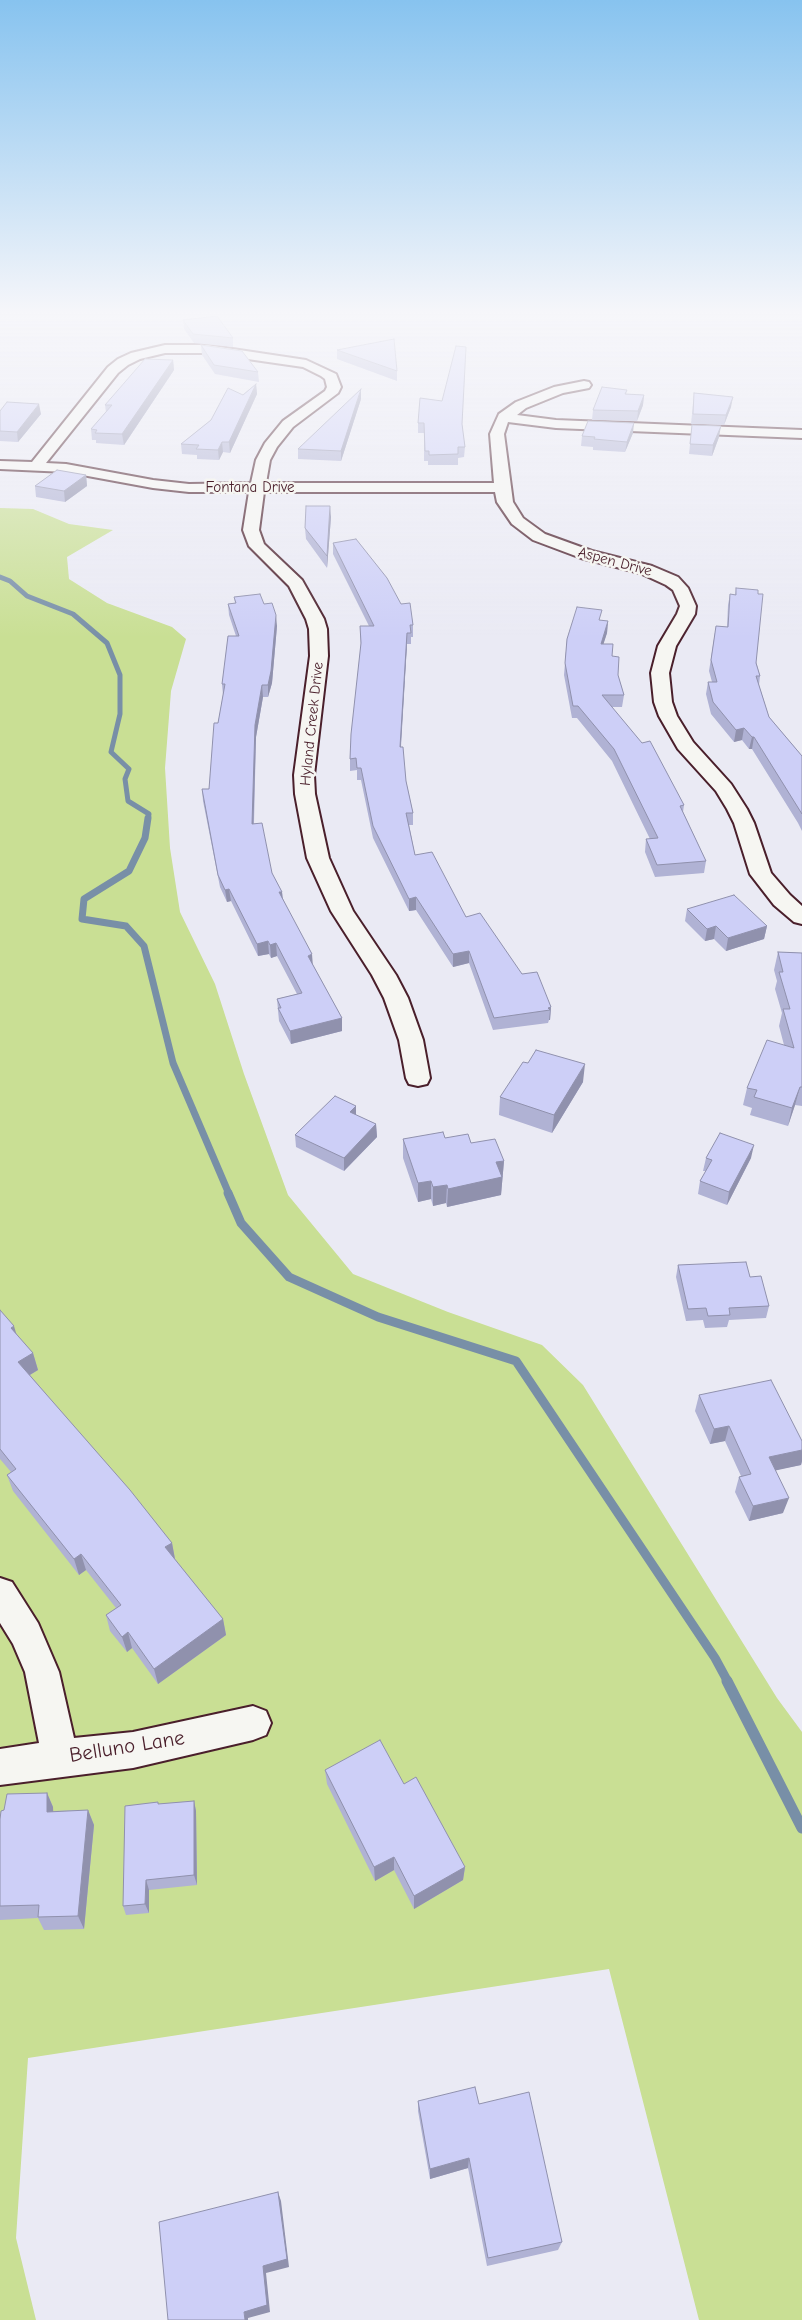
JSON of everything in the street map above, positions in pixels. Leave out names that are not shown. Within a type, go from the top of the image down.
[{"type":"street","name":"Hyland Creek Drive","points":[[36,466],[72,421]]},
{"type":"street","name":"Hyland Creek Drive","points":[[293,421],[278,435],[263,460],[257,489],[252,530],[253,539],[263,554],[296,584],[309,606],[318,629],[319,656],[304,775],[312,838],[318,858],[342,911],[384,975],[396,998],[411,1040],[418,1078]]},
{"type":"street","name":"Aspen Drive","points":[[502,421],[497,434],[502,487],[510,512],[526,530],[578,552],[646,569],[672,581],[680,588],[688,606],[686,614],[667,646],[660,673],[663,702],[668,716],[685,745],[724,788],[737,809],[744,823],[761,874],[782,900],[802,917]]},
{"type":"street","points":[[541,421],[573,425],[802,434]]},
{"type":"street","name":"Fontana Drive","points":[[0,465],[83,470],[171,486],[257,489],[502,487]]},
{"type":"street","points":[[0,1594],[26,1634],[42,1672],[60,1758]]},
{"type":"street","name":"Belluno Lane","points":[[0,1767],[133,1750],[252,1724]]},
{"type":"green space","points":[[0,508],[33,509],[69,524],[113,530],[67,557],[69,579],[107,603],[172,627],[186,639],[171,691],[165,768],[170,848],[180,912],[215,984],[244,1074],[288,1195],[353,1274],[448,1312],[542,1345],[583,1385],[777,1698],[802,1732],[802,2320],[699,2320],[609,1969],[28,2058],[16,2238],[36,2320],[0,2320]]},
{"type":"building","points":[[0,421],[25,421],[17,432],[0,431]]},
{"type":"building","points":[[98,421],[131,421],[122,434],[95,433],[97,430],[91,429]]},
{"type":"building","points":[[209,421],[239,421],[229,442],[222,442],[218,450],[196,449],[199,445],[181,444]]},
{"type":"building","points":[[327,421],[351,421],[341,451],[298,449]]},
{"type":"building","points":[[418,421],[462,421],[465,447],[458,447],[458,454],[429,455],[429,451],[425,451],[424,423],[418,423]]},
{"type":"building","points":[[588,421],[634,423],[627,442],[582,436]]},
{"type":"building","points":[[692,425],[721,426],[713,445],[690,444]]},
{"type":"building","points":[[57,470],[86,475],[64,491],[35,486]]},
{"type":"building","points":[[306,506],[330,506],[327,556],[305,528]]},
{"type":"building","points":[[356,539],[387,578],[401,604],[410,603],[413,625],[410,625],[411,633],[407,633],[400,747],[403,747],[406,781],[413,813],[406,813],[415,855],[432,852],[466,917],[480,913],[522,974],[537,972],[551,1007],[548,1008],[550,1010],[494,1018],[469,951],[453,954],[416,897],[409,899],[373,826],[361,768],[357,768],[356,758],[350,759],[361,643],[360,626],[374,626],[333,543]]},
{"type":"building","points":[[736,588],[758,590],[758,594],[763,594],[756,663],[760,676],[756,676],[769,717],[802,756],[802,814],[754,737],[744,728],[736,730],[713,702],[708,682],[717,682],[711,660],[716,626],[728,627],[730,594],[736,595]]},
{"type":"building","points":[[260,594],[264,604],[272,603],[276,615],[271,671],[268,685],[262,685],[255,725],[252,824],[262,823],[272,873],[282,892],[279,892],[312,954],[308,956],[342,1018],[290,1031],[278,1008],[281,1008],[277,999],[302,993],[276,943],[270,945],[268,941],[257,944],[229,889],[225,890],[218,875],[202,789],[209,789],[214,723],[218,723],[225,684],[222,684],[228,636],[239,636],[228,604],[236,603],[234,597]]},
{"type":"building","points":[[577,607],[602,610],[599,620],[608,621],[601,644],[613,644],[612,656],[619,657],[618,675],[624,695],[602,695],[642,743],[650,741],[684,805],[680,806],[706,861],[657,865],[646,839],[658,838],[614,749],[578,706],[573,706],[565,663],[567,639]]},
{"type":"building","points":[[734,895],[767,926],[728,938],[716,926],[707,929],[687,909]]},
{"type":"building","points":[[778,952],[802,953],[802,1087],[800,1087],[792,1108],[754,1097],[757,1090],[747,1088],[767,1040],[794,1048],[783,1009],[790,1009],[779,972],[783,972]]},
{"type":"building","points":[[536,1050],[585,1064],[554,1115],[500,1097],[523,1062],[528,1063]]},
{"type":"building","points":[[335,1096],[356,1106],[350,1112],[376,1124],[344,1158],[295,1135]]},
{"type":"building","points":[[443,1132],[445,1138],[468,1134],[471,1143],[495,1139],[504,1161],[496,1162],[502,1177],[448,1189],[447,1185],[433,1187],[431,1181],[418,1183],[403,1139]]},
{"type":"building","points":[[720,1133],[754,1145],[729,1192],[700,1181],[712,1160],[706,1158]]},
{"type":"building","points":[[746,1262],[750,1277],[761,1276],[769,1306],[729,1308],[730,1315],[708,1316],[706,1308],[688,1309],[678,1265]]},
{"type":"building","points":[[0,1310],[14,1326],[11,1328],[33,1353],[18,1362],[130,1490],[172,1543],[165,1547],[223,1619],[154,1669],[128,1632],[122,1637],[106,1615],[121,1605],[81,1554],[74,1559],[7,1475],[16,1469],[0,1449]]},
{"type":"building","points":[[771,1380],[802,1441],[802,1450],[769,1457],[789,1498],[753,1506],[739,1477],[751,1474],[729,1426],[714,1429],[699,1395]]},
{"type":"building","points":[[380,1740],[404,1784],[416,1777],[465,1867],[414,1896],[394,1857],[374,1867],[325,1770]]},
{"type":"building","points":[[47,1793],[47,1812],[88,1810],[78,1916],[38,1917],[39,1905],[0,1906],[0,1819],[7,1794]]},
{"type":"building","points":[[194,1801],[194,1875],[146,1880],[145,1904],[123,1906],[125,1806],[158,1802],[158,1804]]},
{"type":"building","points":[[475,2087],[479,2104],[529,2092],[562,2242],[488,2258],[469,2158],[430,2169],[418,2101]]},
{"type":"building","points":[[278,2192],[287,2259],[263,2266],[267,2305],[244,2312],[245,2320],[168,2320],[159,2222]]},
{"type":"waterway","points":[[0,577],[10,581],[27,596],[73,614],[107,643],[120,675],[120,714],[111,752],[129,769],[125,779],[128,801],[149,814],[148,820]]},
{"type":"waterway","points":[[148,818],[145,838],[129,871],[84,899],[82,919],[126,926],[144,946],[173,1063],[229,1194]]},
{"type":"waterway","points":[[228,1193],[241,1223],[289,1277],[378,1317],[516,1361],[715,1658],[728,1682]]},
{"type":"waterway","points":[[727,1681],[802,1828]]}]
